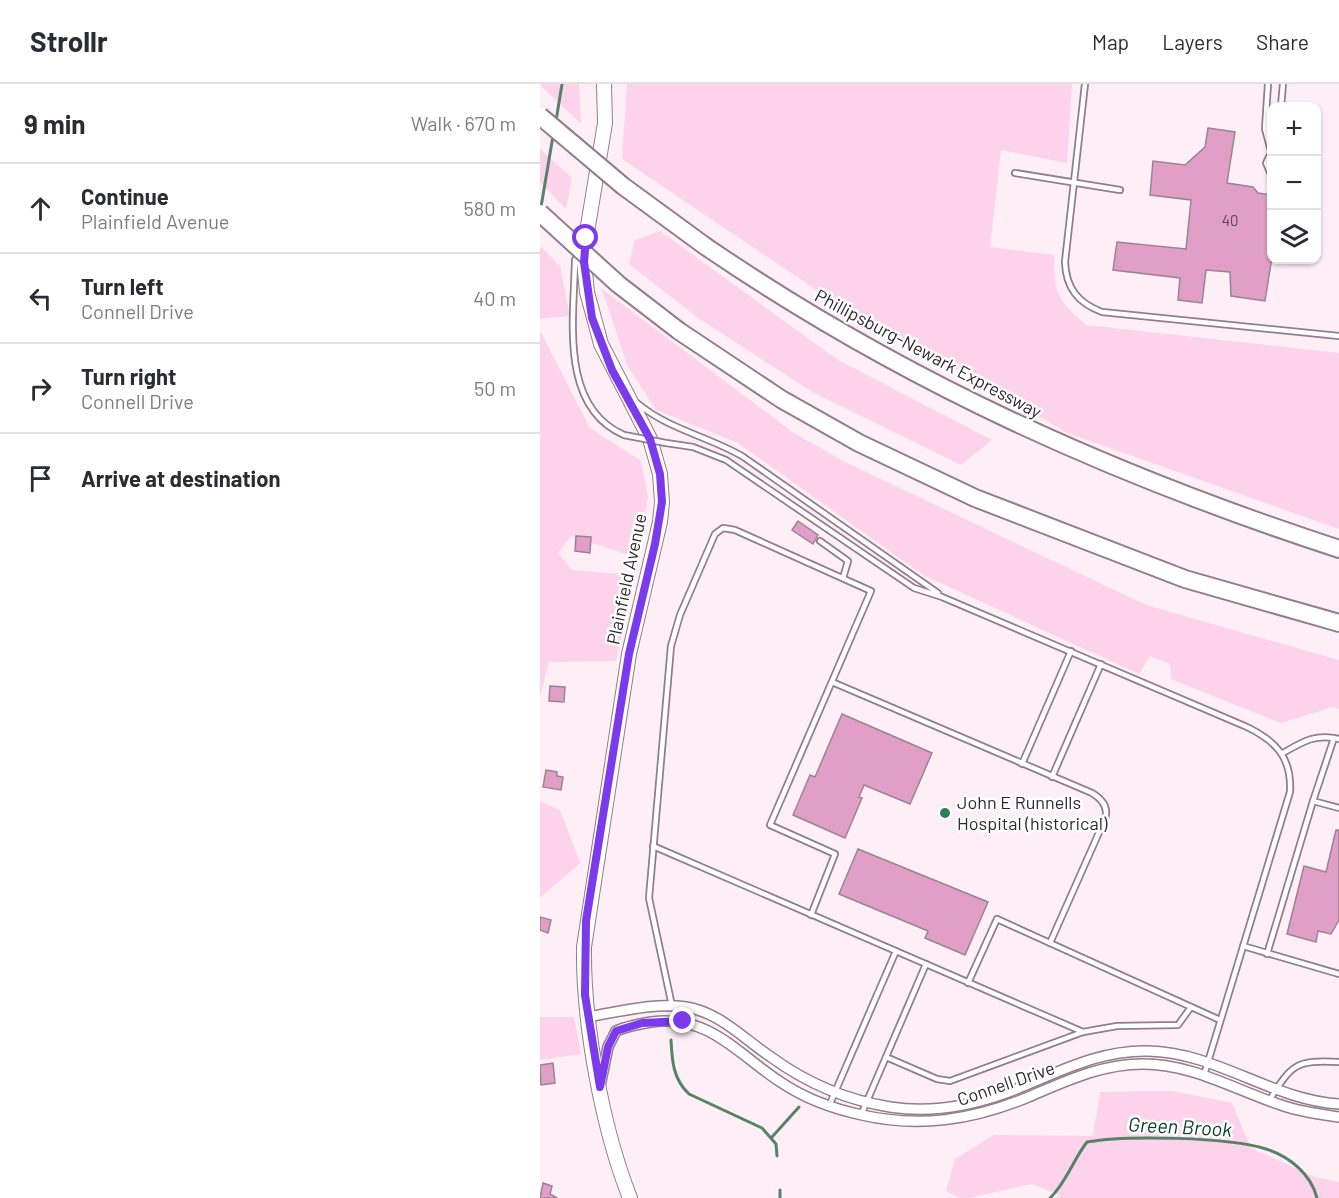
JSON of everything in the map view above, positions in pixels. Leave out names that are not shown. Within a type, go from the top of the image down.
[{"type":"highway","name":"Phillipsburg-Newark Expressway","points":[[540,116],[623,186],[705,246],[773,291],[874,352],[1055,442],[1166,489],[1339,549]]},
{"type":"highway","points":[[540,213],[618,284],[679,331],[791,405],[859,443],[975,498],[1185,579],[1339,623]]},
{"type":"main road","name":"Plainfield Avenue","points":[[604,84],[605,123],[584,262],[592,318],[612,370],[652,445],[660,474],[662,502],[655,544],[629,654],[586,921],[584,963],[587,1017],[600,1087],[617,1161],[630,1198]]},
{"type":"street","name":"Connell Drive","points":[[587,1017],[672,1006],[688,1007],[721,1020],[789,1070],[834,1094],[866,1102],[923,1109],[980,1102],[1076,1062],[1122,1052],[1149,1051],[1208,1062],[1307,1100],[1339,1104]]},
{"type":"street","name":"Connell Drive","points":[[600,1087],[608,1047],[616,1031],[642,1023],[675,1021],[698,1026],[715,1034],[784,1084],[828,1106],[861,1115],[922,1123],[973,1116],[1088,1072],[1121,1065],[1162,1065],[1204,1075],[1300,1111],[1339,1117]]},
{"type":"lane","points":[[1085,84],[1066,276],[1080,300],[1102,312],[1339,336]]},
{"type":"lane","points":[[1267,136],[1265,129],[1268,84]]},
{"type":"lane","points":[[1281,102],[1283,84]]},
{"type":"lane","points":[[1015,173],[1120,190]]},
{"type":"lane","points":[[586,238],[574,260],[577,376],[589,407],[607,426],[624,435],[693,447],[726,460],[904,582],[1071,651],[1260,734],[1271,740],[1282,753],[1289,769],[1290,792],[1204,1075]]},
{"type":"lane","points":[[627,395],[667,424],[708,438],[742,456],[942,597]]},
{"type":"lane","points":[[672,1006],[649,898],[673,637],[715,534],[723,528],[735,530],[871,591],[770,825],[835,854],[811,915]]},
{"type":"lane","points":[[820,541],[848,561],[843,579]]},
{"type":"lane","points":[[1022,764],[1071,651]]},
{"type":"lane","points":[[1052,777],[1101,664]]},
{"type":"lane","points":[[832,682],[1097,796],[1107,814],[1050,943]]},
{"type":"lane","points":[[1268,954],[1313,801],[1336,739],[1320,736],[1304,741],[1282,753]]},
{"type":"lane","points":[[1313,801],[1339,808]]},
{"type":"lane","points":[[653,846],[1083,1032]]},
{"type":"lane","points":[[968,983],[997,919],[1220,1020]]},
{"type":"lane","points":[[1243,946],[1339,974]]},
{"type":"lane","points":[[828,1106],[896,951]]},
{"type":"lane","points":[[861,1115],[926,964]]},
{"type":"lane","points":[[886,1057],[941,1081],[950,1081],[1083,1032],[1116,1026],[1172,1026],[1182,1021],[1191,1007]]},
{"type":"lane","points":[[1269,1101],[1290,1069],[1310,1061],[1339,1062]]},
{"type":"shaded area","points":[[579,84],[581,124],[540,85]]},
{"type":"shaded area","points":[[627,84],[1072,84],[1067,163],[1001,150],[990,247],[1054,255],[1056,287],[1059,295],[1069,309],[1086,325],[1339,353],[1339,529],[1067,433],[939,358],[861,320],[622,159]]},
{"type":"shaded area","points":[[540,149],[572,178],[566,209],[540,182]]},
{"type":"shaded area","points":[[660,231],[838,360],[992,440],[961,465],[814,393],[698,318],[629,264],[635,240]]},
{"type":"shaded area","points":[[540,246],[560,266],[570,316],[540,319]]},
{"type":"shaded area","points":[[602,289],[794,433],[843,461],[1146,605],[1339,660],[1339,709],[1333,707],[1281,723],[1171,679],[1170,664],[1150,656],[1139,674],[923,575],[738,443],[656,410],[627,365]]},
{"type":"shaded area","points":[[540,331],[590,428],[641,461],[648,497],[638,558],[571,536],[558,553],[572,570],[635,575],[616,661],[549,662],[540,697]]},
{"type":"shaded area","points":[[540,801],[560,810],[580,863],[540,898]]},
{"type":"shaded area","points":[[540,1017],[574,1017],[581,1054],[540,1060]]},
{"type":"shaded area","points":[[1173,1091],[1232,1103],[1251,1148],[1315,1177],[1339,1182],[1339,1198],[1058,1198],[1060,1195],[1032,1184],[969,1198],[960,1198],[946,1191],[955,1159],[994,1135],[1093,1136],[1100,1092]]},
{"type":"building","points":[[1208,128],[1235,132],[1227,183],[1253,187],[1258,193],[1267,194],[1267,264],[1271,264],[1265,301],[1231,296],[1230,272],[1206,270],[1202,303],[1178,300],[1180,278],[1113,270],[1117,242],[1186,249],[1191,200],[1150,195],[1153,161],[1185,165],[1205,147]]},
{"type":"building","points":[[798,521],[818,535],[813,544],[792,530]]},
{"type":"building","points":[[576,536],[591,537],[590,553],[575,551]]},
{"type":"building","points":[[550,686],[565,687],[564,702],[549,701]]},
{"type":"building","points":[[842,714],[932,753],[910,804],[864,785],[859,797],[862,798],[845,838],[793,815],[810,775],[815,777]]},
{"type":"building","points":[[546,770],[557,772],[557,776],[563,777],[561,790],[543,787]]},
{"type":"building","points":[[1336,830],[1339,830],[1339,920],[1331,934],[1318,931],[1316,942],[1287,934],[1304,866],[1326,872]]},
{"type":"building","points":[[858,849],[988,902],[965,955],[925,938],[928,931],[839,894]]},
{"type":"building","points":[[540,917],[551,920],[548,933],[540,930]]},
{"type":"building","points":[[553,1063],[555,1083],[541,1085],[540,1065]]},
{"type":"building","points":[[543,1183],[552,1186],[550,1194],[557,1198],[540,1198]]},
{"type":"waterway","name":"Green Brook","points":[[556,121],[562,84]]},
{"type":"waterway","name":"Green Brook","points":[[541,207],[553,136]]},
{"type":"waterway","points":[[671,1040],[674,1069],[689,1094],[762,1128],[776,1144],[777,1156]]},
{"type":"waterway","points":[[772,1137],[799,1107]]},
{"type":"waterway","name":"Green Brook","points":[[1050,1198],[1061,1185],[1087,1142],[1126,1138],[1203,1140],[1266,1149],[1283,1156],[1298,1167],[1310,1181],[1317,1198]]},
{"type":"waterway","points":[[780,1190],[780,1198]]},
{"type":"place","name":"John E Runnells Hospital (historical)","points":[[945,813]]},
{"type":"route","points":[[586,238],[584,262],[592,318],[612,370],[650,439],[660,474],[662,502],[660,522],[629,654],[586,921],[585,995],[600,1087],[608,1047],[616,1031],[642,1023],[683,1021]]}]
